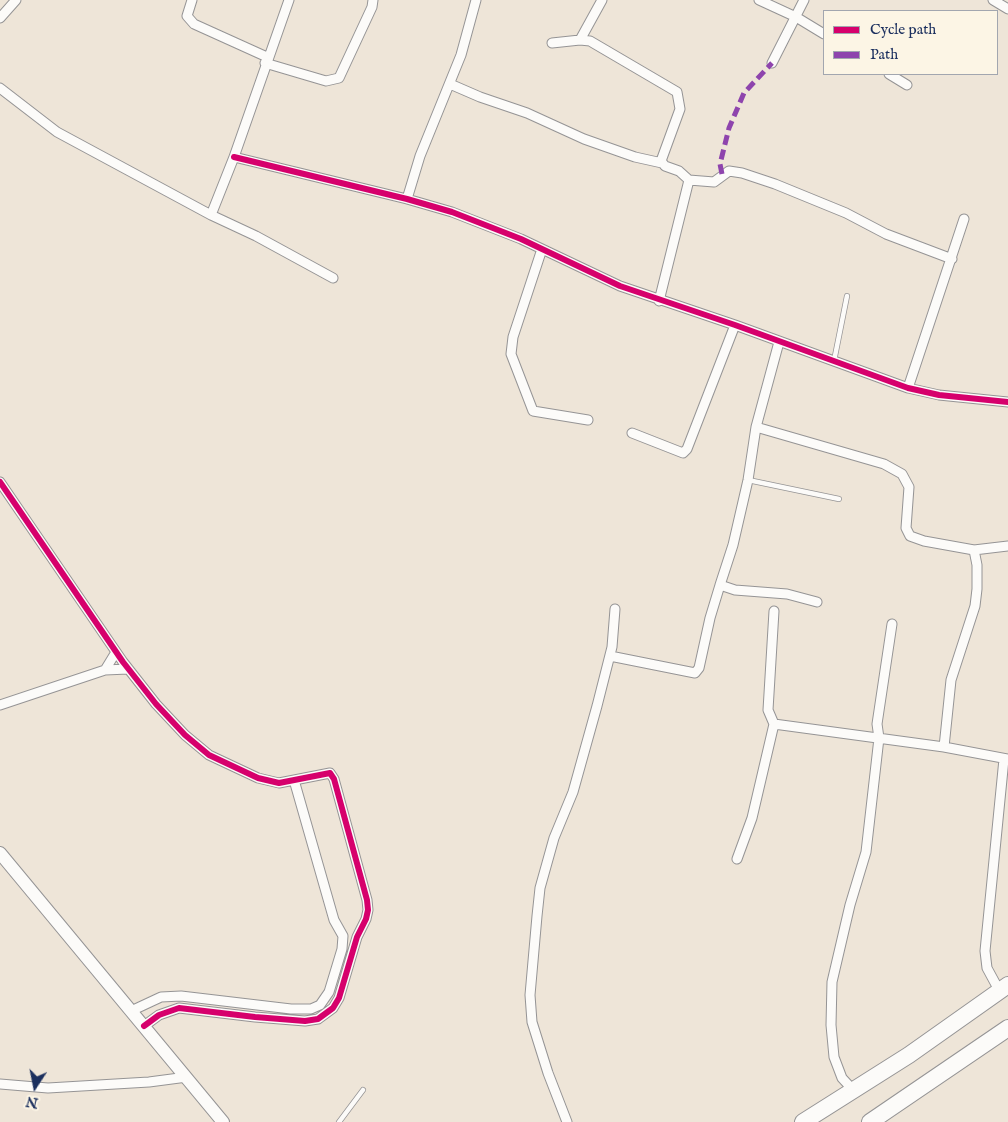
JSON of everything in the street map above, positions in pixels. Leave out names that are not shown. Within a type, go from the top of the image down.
[{"type":"highway","points":[[803,1122],[854,1091],[1004,988]]},
{"type":"highway","points":[[870,1122],[1008,1028]]},
{"type":"street","points":[[0,18],[16,0]]},
{"type":"street","points":[[192,0],[187,16],[194,24],[266,60],[326,82],[338,78],[372,7],[373,0]]},
{"type":"street","points":[[211,215],[234,158],[266,60],[289,0]]},
{"type":"street","points":[[407,199],[420,156],[450,84],[476,0]]},
{"type":"street","points":[[580,40],[602,0]]},
{"type":"street","points":[[759,0],[796,17],[823,33]]},
{"type":"street","points":[[772,63],[804,0]]},
{"type":"street","points":[[993,0],[1008,9]]},
{"type":"street","points":[[552,43],[580,40],[590,42],[677,92],[680,109],[665,145],[661,158],[662,163]]},
{"type":"street","points":[[891,75],[907,85]]},
{"type":"street","points":[[450,84],[480,97],[527,113],[584,139],[635,157],[662,163],[685,175],[689,180],[714,182],[729,170],[742,173],[811,198],[886,234],[952,258]]},
{"type":"street","points":[[0,88],[57,132],[333,278]]},
{"type":"street","points":[[234,158],[407,199],[452,212],[542,249],[620,286],[659,301],[735,325],[908,388],[939,395],[1008,402]]},
{"type":"street","points":[[659,301],[689,180]]},
{"type":"street","points":[[908,388],[964,219]]},
{"type":"street","points":[[542,249],[513,337],[511,354],[533,411],[588,420]]},
{"type":"street","points":[[632,434],[683,453],[687,449],[735,325]]},
{"type":"street","points":[[610,656],[696,673],[699,668],[710,618],[733,545],[748,480],[756,427],[779,342]]},
{"type":"street","points":[[756,427],[875,461],[902,474],[909,486],[906,528],[910,536],[924,541],[974,550],[1008,546]]},
{"type":"street","points":[[0,482],[128,669],[156,704],[185,735],[209,755],[258,778],[279,783],[330,773],[334,779],[368,910],[364,927],[357,937],[339,998],[333,1008],[318,1019],[305,1021],[179,1008],[159,1015],[144,1026]]},
{"type":"street","points":[[944,747],[951,680],[975,606],[977,565],[974,550]]},
{"type":"street","points":[[720,585],[735,590],[787,594],[817,602]]},
{"type":"street","points":[[567,1122],[548,1073],[532,1022],[530,995],[537,916],[540,888],[554,838],[583,761],[610,656],[615,608]]},
{"type":"street","points":[[737,859],[752,818],[774,724],[768,710],[774,611]]},
{"type":"street","points":[[854,1091],[842,1078],[834,1057],[831,1025],[832,982],[850,905],[866,852],[879,738],[876,724],[892,624]]},
{"type":"street","points":[[105,670],[116,652]]},
{"type":"street","points":[[0,705],[105,670],[128,669]]},
{"type":"street","points":[[774,724],[944,747],[1006,759],[985,951],[987,968],[1004,988]]},
{"type":"street","points":[[131,1011],[161,997],[181,996],[291,1009],[311,1009],[320,1005],[329,992],[342,948],[343,936],[334,920],[294,780]]},
{"type":"street","points":[[0,853],[223,1122]]},
{"type":"street","points":[[0,1084],[48,1088],[149,1082],[187,1077]]},
{"type":"lane","points":[[834,361],[848,296]]},
{"type":"lane","points":[[748,480],[839,499]]},
{"type":"lane","points":[[339,1122],[363,1090]]},
{"type":"marked path","points":[[722,174],[720,164],[729,128],[744,93],[772,63]]},
{"type":"cycle path","points":[[234,157],[407,199],[452,212],[521,239],[620,286],[735,325],[908,388],[939,395],[1008,402]]},
{"type":"cycle path","points":[[0,482],[123,662],[156,704],[185,735],[209,755],[258,778],[279,783],[330,773],[334,779],[367,900],[368,910],[366,919],[357,937],[339,998],[333,1008],[318,1019],[305,1021],[179,1008],[159,1015],[144,1026]]}]
